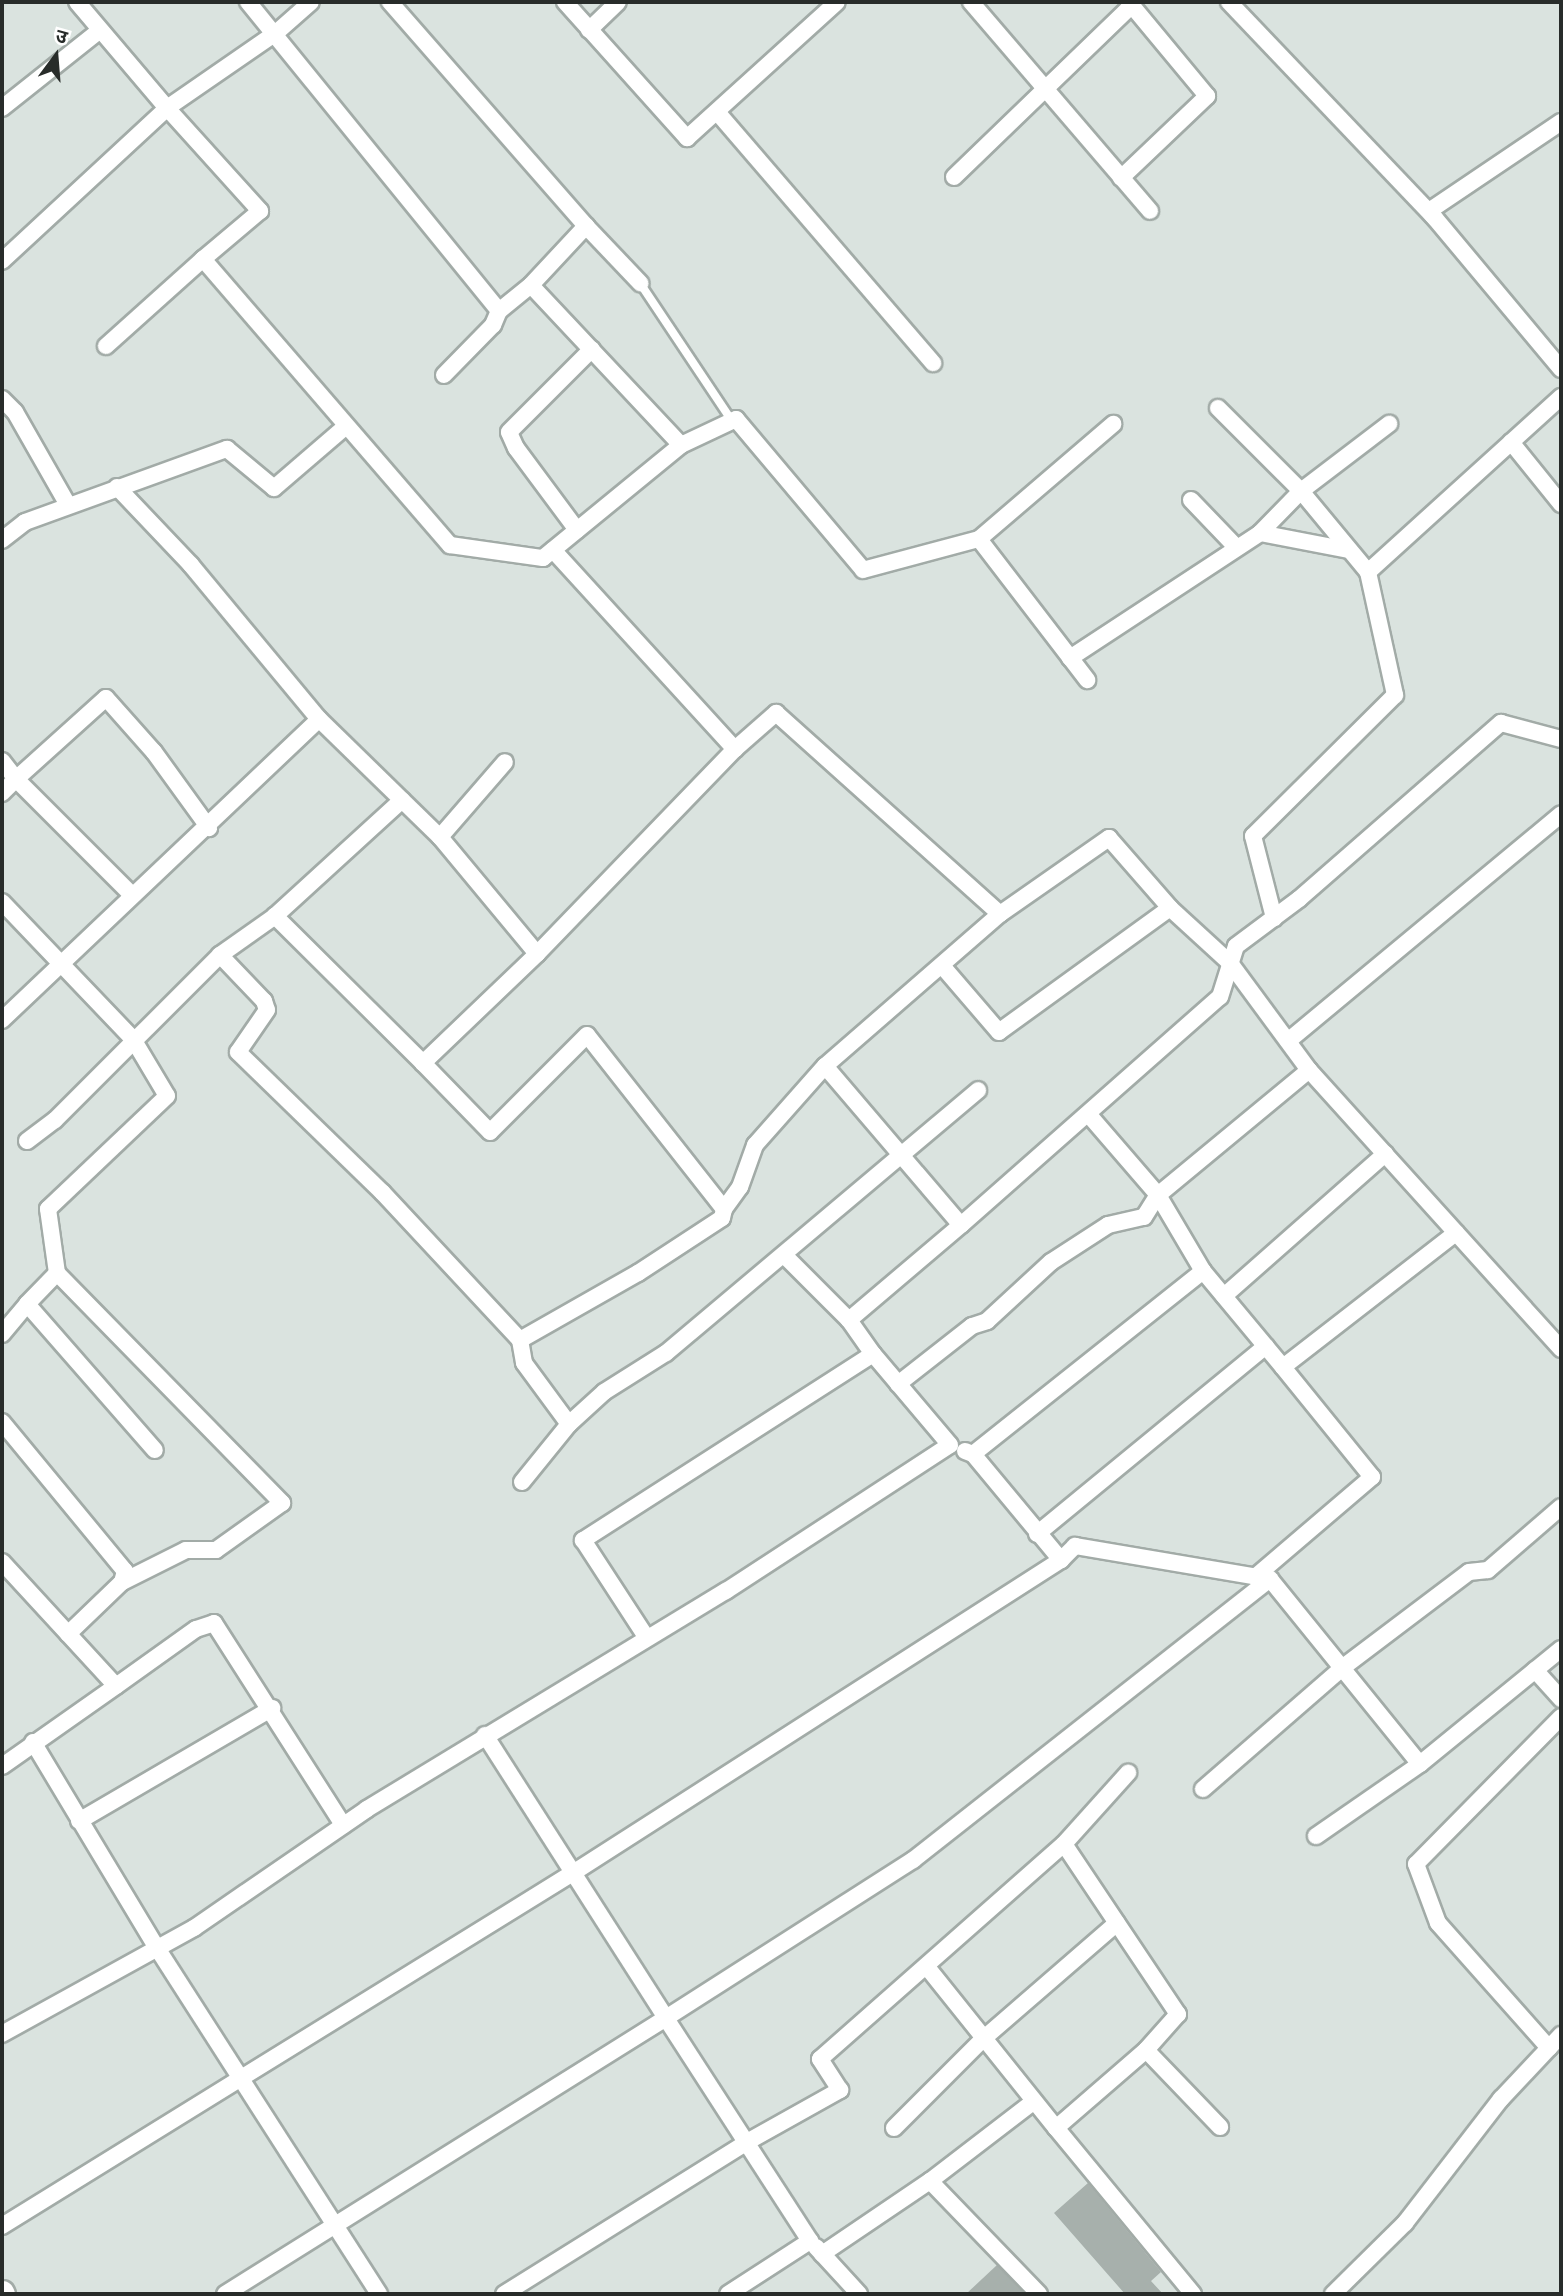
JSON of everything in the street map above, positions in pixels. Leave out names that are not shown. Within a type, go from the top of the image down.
[{"type":"street","points":[[77,2],[167,108],[260,211],[202,259],[106,346]]},
{"type":"street","points":[[248,2],[277,32],[499,311]]},
{"type":"street","points":[[2,261],[167,108],[277,32],[311,2]]},
{"type":"street","points":[[390,2],[586,226],[640,283]]},
{"type":"street","points":[[565,2],[687,138],[718,113],[837,2]]},
{"type":"street","points":[[589,30],[618,2]]},
{"type":"street","points":[[971,2],[1150,211]]},
{"type":"street","points":[[1229,2],[1437,220]]},
{"type":"street","points":[[954,177],[1131,4],[1207,96],[1121,178]]},
{"type":"street","points":[[2,108],[100,30]]},
{"type":"street","points":[[718,113],[933,363]]},
{"type":"street","points":[[1561,122],[1429,211],[1561,369]]},
{"type":"street","points":[[444,375],[493,326],[499,311],[531,285],[586,226]]},
{"type":"street","points":[[202,259],[450,545],[543,558],[681,445],[736,419],[863,570],[979,539],[1113,424]]},
{"type":"street","points":[[531,285],[681,445]]},
{"type":"street","points":[[577,530],[516,448],[509,432],[592,349]]},
{"type":"street","points":[[1368,572],[1561,397]]},
{"type":"street","points":[[2,402],[15,412],[68,505]]},
{"type":"street","points":[[1217,408],[1301,491],[1368,572],[1395,695],[1253,836],[1274,918]]},
{"type":"street","points":[[1070,658],[1260,533],[1301,491],[1389,424]]},
{"type":"street","points":[[2,540],[25,522],[117,486],[227,449],[274,488],[346,426]]},
{"type":"street","points":[[1511,442],[1561,504]]},
{"type":"street","points":[[117,486],[191,565],[319,719],[440,837],[537,954]]},
{"type":"street","points":[[1191,500],[1237,548]]},
{"type":"street","points":[[1260,533],[1348,550]]},
{"type":"street","points":[[979,539],[1087,680]]},
{"type":"street","points":[[553,550],[735,748]]},
{"type":"street","points":[[2,793],[106,698],[154,752],[209,828]]},
{"type":"street","points":[[423,1063],[537,954],[735,748],[776,713],[1000,915]]},
{"type":"street","points":[[2,1020],[131,894],[209,828],[319,719]]},
{"type":"street","points":[[849,1320],[1089,1115],[1220,997],[1236,946],[1274,918],[1501,723],[1561,739]]},
{"type":"street","points":[[2,761],[16,779],[131,894]]},
{"type":"street","points":[[440,837],[505,762]]},
{"type":"street","points":[[26,1141],[55,1120],[133,1039],[220,955],[275,916],[402,800]]},
{"type":"street","points":[[1287,1041],[1561,814]]},
{"type":"street","points":[[520,1340],[638,1273],[722,1218],[724,1209],[740,1187],[755,1144],[825,1066],[943,967],[1000,915],[1109,838],[1170,908],[1230,963],[1309,1070],[1561,1349]]},
{"type":"street","points":[[2,902],[62,960],[133,1039],[167,1096],[48,1209],[57,1273],[282,1503],[216,1550],[187,1550],[122,1582],[68,1634]]},
{"type":"street","points":[[943,967],[999,1032],[1170,908]]},
{"type":"street","points":[[275,916],[490,1132],[587,1035],[724,1209]]},
{"type":"street","points":[[220,955],[264,1001],[267,1010],[238,1052],[382,1192],[520,1340],[524,1363],[569,1424]]},
{"type":"street","points":[[825,1066],[961,1226]]},
{"type":"street","points":[[898,1384],[972,1326],[986,1321],[1051,1262],[1108,1225],[1144,1217],[1158,1195],[1309,1070]]},
{"type":"street","points":[[522,1482],[569,1424],[604,1392],[666,1353],[904,1156],[978,1090]]},
{"type":"street","points":[[225,2294],[913,1860],[1262,1578],[1372,1477],[1203,1271],[1158,1195],[1089,1115]]},
{"type":"street","points":[[1224,1296],[1385,1154]]},
{"type":"street","points":[[1283,1367],[1457,1233]]},
{"type":"street","points":[[784,1255],[849,1320],[873,1354],[950,1445],[973,1454],[1037,1534],[1062,1560]]},
{"type":"street","points":[[973,1454],[1203,1271]]},
{"type":"street","points":[[2,1334],[57,1273]]},
{"type":"street","points":[[27,1304],[155,1450]]},
{"type":"street","points":[[1037,1534],[1266,1346]]},
{"type":"street","points":[[647,1638],[583,1540],[873,1354]]},
{"type":"street","points":[[2,1422],[125,1571],[122,1582]]},
{"type":"street","points":[[2,2034],[194,1928],[343,1825],[485,1735],[647,1638],[950,1445]]},
{"type":"street","points":[[1203,1789],[1342,1668],[1469,1572],[1488,1570],[1561,1507]]},
{"type":"street","points":[[2,2226],[576,1871],[1062,1560],[1075,1546],[1262,1578],[1342,1668],[1420,1764]]},
{"type":"street","points":[[2,1562],[116,1686]]},
{"type":"street","points":[[2,1766],[196,1629],[214,1623],[272,1708],[343,1825]]},
{"type":"street","points":[[1316,1836],[1420,1764],[1561,1649]]},
{"type":"street","points":[[1535,1670],[1561,1699]]},
{"type":"street","points":[[79,1821],[272,1708]]},
{"type":"street","points":[[1549,2048],[1438,1923],[1416,1864],[1561,1717]]},
{"type":"street","points":[[485,1735],[576,1871],[666,2018],[810,2241],[859,2294]]},
{"type":"street","points":[[33,1742],[157,1948],[379,2294]]},
{"type":"street","points":[[504,2294],[747,2143],[840,2090],[820,2059],[1064,1844],[1128,1773]]},
{"type":"street","points":[[1056,2128],[1146,2050],[1178,2014],[1064,1844]]},
{"type":"street","points":[[894,2128],[983,2039],[1117,1923]]},
{"type":"street","points":[[927,1967],[1033,2102],[1193,2294]]},
{"type":"street","points":[[1333,2294],[1405,2223],[1501,2099],[1561,2035]]},
{"type":"street","points":[[1146,2050],[1220,2127]]},
{"type":"street","points":[[822,2254],[930,2181],[1033,2102]]},
{"type":"street","points":[[930,2181],[1039,2294]]},
{"type":"street","points":[[728,2294],[810,2241]]},
{"type":"lane","points":[[640,283],[732,421]]},
{"type":"building","points":[[1088,2183],[1161,2272],[1151,2281],[1163,2294],[1125,2294],[1054,2213]]},
{"type":"building","points":[[997,2265],[1025,2294],[966,2294]]}]
